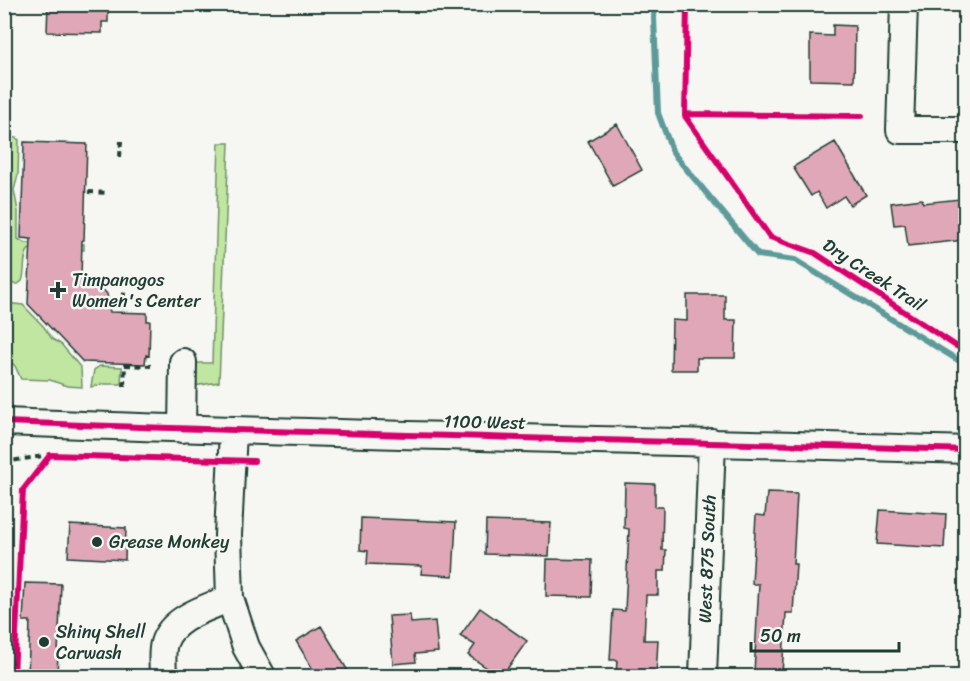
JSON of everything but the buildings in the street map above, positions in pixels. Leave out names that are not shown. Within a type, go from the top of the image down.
[{"type":"street","points":[[904,4],[900,130],[966,130]]},
{"type":"street","points":[[182,429],[183,362]]},
{"type":"street","name":"1100 West","points":[[4,423],[966,450]]},
{"type":"street","points":[[233,431],[228,535],[230,598],[246,647],[262,676]]},
{"type":"street","name":"West 875 South","points":[[704,676],[711,442]]},
{"type":"street","points":[[163,676],[164,645],[169,632],[179,622],[230,598]]},
{"type":"path","points":[[120,157],[121,141]]},
{"type":"path","points":[[88,192],[108,193]]},
{"type":"path","points":[[123,309],[124,292]]},
{"type":"path","points":[[124,386],[125,365],[151,366]]},
{"type":"path","points":[[44,464],[50,455]]},
{"type":"path","points":[[4,462],[62,455]]},
{"type":"green space","points":[[7,137],[19,140],[18,175],[14,190],[18,211],[18,239],[25,243],[84,244],[84,250],[29,249],[22,281],[18,284],[5,283],[7,253],[5,252],[4,227],[9,226],[8,222],[5,222],[5,197],[10,197],[10,193],[5,193],[6,166],[10,165],[10,162],[6,161]]},
{"type":"green space","points":[[219,143],[229,143],[219,382],[193,386],[195,363],[212,363]]},
{"type":"green space","points":[[5,303],[23,305],[52,339],[61,344],[81,368],[82,387],[67,386],[50,380],[21,379],[15,366],[5,357]]},
{"type":"green space","points":[[100,366],[122,367],[121,384],[102,384],[91,387],[94,370]]},
{"type":"waterway","points":[[655,4],[658,113],[673,153],[758,255],[795,260],[966,365]]},
{"type":"cycle path","name":"Dry Creek Trail","points":[[687,4],[685,116],[770,237],[815,253],[956,346],[966,349]]},
{"type":"cycle path","points":[[685,114],[862,116]]},
{"type":"cycle path","points":[[4,422],[966,450]]},
{"type":"cycle path","points":[[14,676],[23,490],[50,455],[254,461]]},
{"type":"place","name":"Timpanogos Women's Center","points":[[58,290]]},
{"type":"place","name":"Grease Monkey","points":[[97,542]]},
{"type":"place","name":"Shiny Shell Carwash","points":[[44,642]]}]
